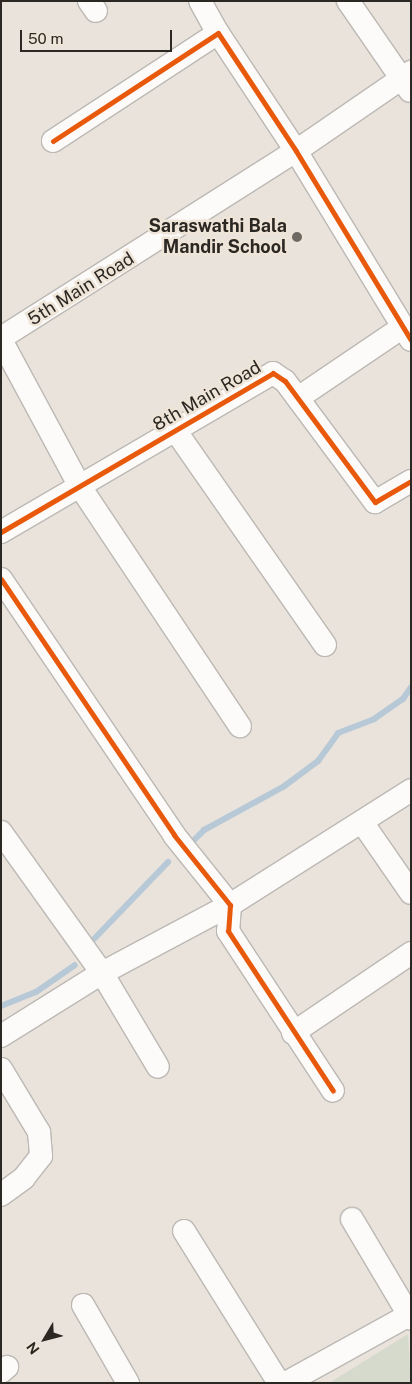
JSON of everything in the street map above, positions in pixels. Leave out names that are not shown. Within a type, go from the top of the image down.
[{"type":"street","points":[[200,1],[218,32],[296,150],[407,333],[298,398]]},
{"type":"street","points":[[348,1],[408,81]]},
{"type":"street","points":[[53,141],[218,32]]},
{"type":"street","name":"5th Main Road","points":[[1,339],[296,150],[408,81]]},
{"type":"street","points":[[1,339],[79,485],[240,726]]},
{"type":"street","name":"8th Main Road","points":[[1,532],[273,373],[285,381],[376,502],[411,481]]},
{"type":"street","points":[[175,430],[325,645]]},
{"type":"street","points":[[1,579],[174,835],[230,905],[228,931],[333,1091]]},
{"type":"street","points":[[1,1036],[102,973],[230,905],[411,790]]},
{"type":"street","points":[[362,822],[411,893]]},
{"type":"street","points":[[1,832],[102,973],[158,1067]]},
{"type":"street","points":[[293,1032],[411,953]]},
{"type":"street","points":[[1,1069],[39,1132],[41,1156],[24,1178],[1,1194]]},
{"type":"street","points":[[286,1383],[410,1317],[352,1219]]},
{"type":"street","points":[[184,1231],[279,1383]]},
{"type":"street","points":[[83,1305],[128,1383]]},
{"type":"shaded area","points":[[408,1334],[411,1383],[329,1383]]},
{"type":"waterway","points":[[191,843],[204,830],[283,787],[318,761],[338,733],[374,719],[403,699],[411,687]]},
{"type":"waterway","points":[[94,939],[168,862]]},
{"type":"waterway","points":[[1,1006],[36,992],[75,965]]},
{"type":"cycle path","points":[[53,141],[218,33],[296,151],[411,340]]},
{"type":"cycle path","points":[[1,532],[273,373],[285,381],[375,502],[411,481]]},
{"type":"cycle path","points":[[1,579],[174,835],[230,905],[228,931],[333,1091]]},
{"type":"place","name":"Saraswathi Bala Mandir School","points":[[297,237]]}]
